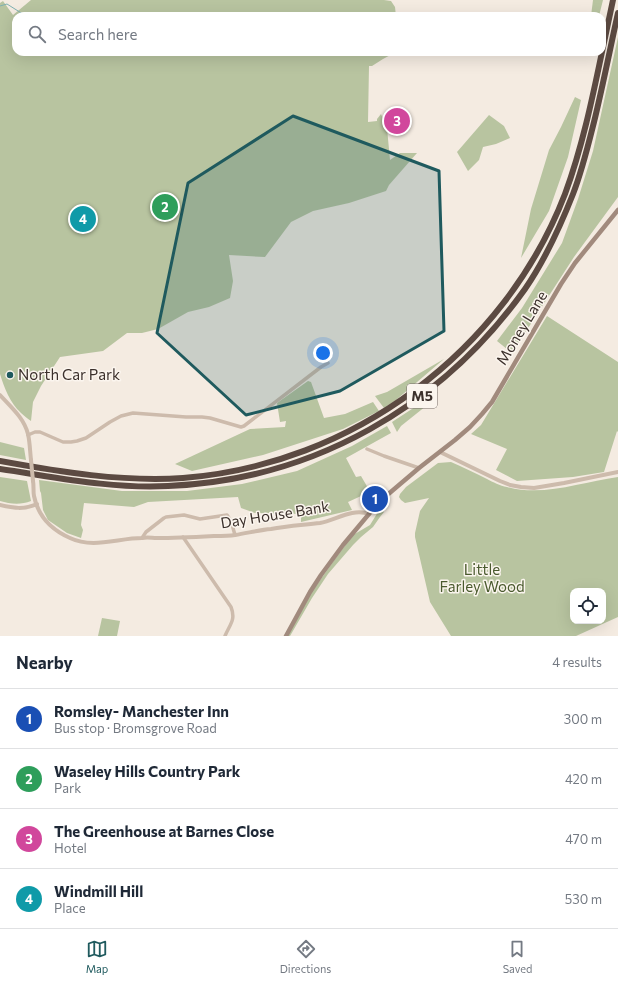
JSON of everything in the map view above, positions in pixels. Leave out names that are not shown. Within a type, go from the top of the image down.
[{"type":"highway","name":"M5","points":[[606,33],[613,0]]},
{"type":"highway","name":"M5","points":[[0,469],[79,481],[134,486],[168,486],[228,480],[283,466],[317,454],[356,437],[417,400],[455,368],[485,339],[526,287],[549,247],[570,201],[588,148],[618,13]]},
{"type":"highway","name":"M5","points":[[0,461],[119,478],[159,479],[216,474],[250,468],[314,447],[375,418],[402,400],[455,358],[475,338],[509,296],[530,265],[550,229],[572,173],[584,133],[601,56]]},
{"type":"main road","name":"Money Lane","points":[[286,636],[321,575],[343,545],[379,502],[470,427],[492,402],[575,263],[618,210]]},
{"type":"street","points":[[28,435],[35,432],[40,432],[63,442],[77,441],[86,438],[121,416],[133,413],[186,417],[202,416],[241,427],[328,363]]},
{"type":"street","name":"Day House Bank","points":[[0,395],[18,415],[24,424],[28,435],[34,481],[34,496],[41,513],[53,528],[71,539],[84,543],[102,543],[142,538],[183,538],[235,535],[273,528],[323,522],[353,513],[365,512],[369,514]]},
{"type":"street","points":[[367,449],[419,468]]},
{"type":"street","points":[[440,452],[500,481],[521,487],[534,488],[618,472]]},
{"type":"street","points":[[0,505],[13,508],[22,508],[37,504]]},
{"type":"street","points":[[142,538],[146,532],[164,518],[184,515],[200,519],[227,515],[230,517],[235,535]]},
{"type":"street","points":[[183,538],[231,607],[234,614],[233,619],[225,636]]},
{"type":"highlighted area","points":[[293,116],[439,171],[444,331],[340,391],[246,415],[157,333],[188,183]]},
{"type":"green space","points":[[31,0],[384,0],[391,1],[395,7],[396,12],[17,12]]},
{"type":"green space","points":[[593,0],[603,0],[600,12],[592,12]]},
{"type":"green space","points":[[3,1],[12,14],[12,56],[389,56],[372,66],[369,66],[368,122],[377,121],[381,114],[387,128],[390,160],[400,153],[417,153],[389,185],[386,191],[349,203],[313,211],[291,222],[265,257],[229,255],[233,281],[230,298],[209,307],[188,312],[158,329],[142,333],[127,333],[103,351],[60,357],[41,386],[33,402],[31,421],[14,405],[0,374],[0,3]]},
{"type":"green space","points":[[618,37],[618,197],[574,257],[512,353],[497,341],[522,308],[562,243],[593,151]]},
{"type":"green space","points":[[575,97],[581,100],[568,157],[549,211],[521,258],[531,209],[549,150]]},
{"type":"green space","points":[[489,115],[504,126],[510,138],[496,144],[483,147],[479,160],[468,171],[457,152]]},
{"type":"green space","points":[[547,316],[618,362],[618,432],[617,431],[604,472],[573,477],[517,481],[496,470],[507,449],[471,434],[481,425]]},
{"type":"green space","points":[[444,359],[396,400],[384,408],[375,396],[387,392]]},
{"type":"green space","points":[[308,381],[311,382],[324,418],[345,414],[373,402],[379,411],[343,429],[263,455],[192,471],[175,464],[250,429],[285,427],[286,421],[280,422],[277,403]]},
{"type":"green space","points":[[438,392],[426,406],[401,426],[397,432],[392,422]]},
{"type":"green space","points":[[387,426],[391,433],[346,458],[356,477],[361,476],[368,488],[372,491],[348,502],[352,510],[301,522],[301,514],[255,513],[241,508],[238,497],[148,502],[134,507],[84,503],[81,525],[83,530],[81,538],[67,533],[48,520],[43,510],[39,480],[122,491],[187,491],[242,484],[297,471],[352,446]]},
{"type":"green space","points":[[0,442],[24,448],[26,460],[0,455]]},
{"type":"green space","name":"Little Farley Wood","points":[[451,462],[499,485],[521,490],[549,490],[618,477],[618,617],[606,622],[606,588],[570,588],[570,624],[603,624],[576,636],[451,636],[430,602],[415,537],[420,511],[429,498],[405,503],[399,497],[406,487],[438,463]]},
{"type":"green space","points":[[0,477],[27,481],[31,501],[16,504],[0,501]]},
{"type":"green space","points":[[382,509],[384,512],[373,527],[353,545],[328,574],[290,636],[288,636],[311,593],[335,559],[353,535],[370,525],[378,512]]},
{"type":"green space","points":[[102,618],[120,621],[117,636],[98,636]]},
{"type":"waterway","points":[[0,6],[7,4],[20,12]]},
{"type":"place","name":"The Greenhouse at Barnes Close","points":[[397,121]]},
{"type":"place","name":"Waseley Hills Country Park","points":[[165,207]]},
{"type":"place","name":"Windmill Hill","points":[[83,219]]},
{"type":"place","name":"North Car Park","points":[[10,375]]},
{"type":"place","name":"Romsley- Manchester Inn","points":[[375,499]]}]
